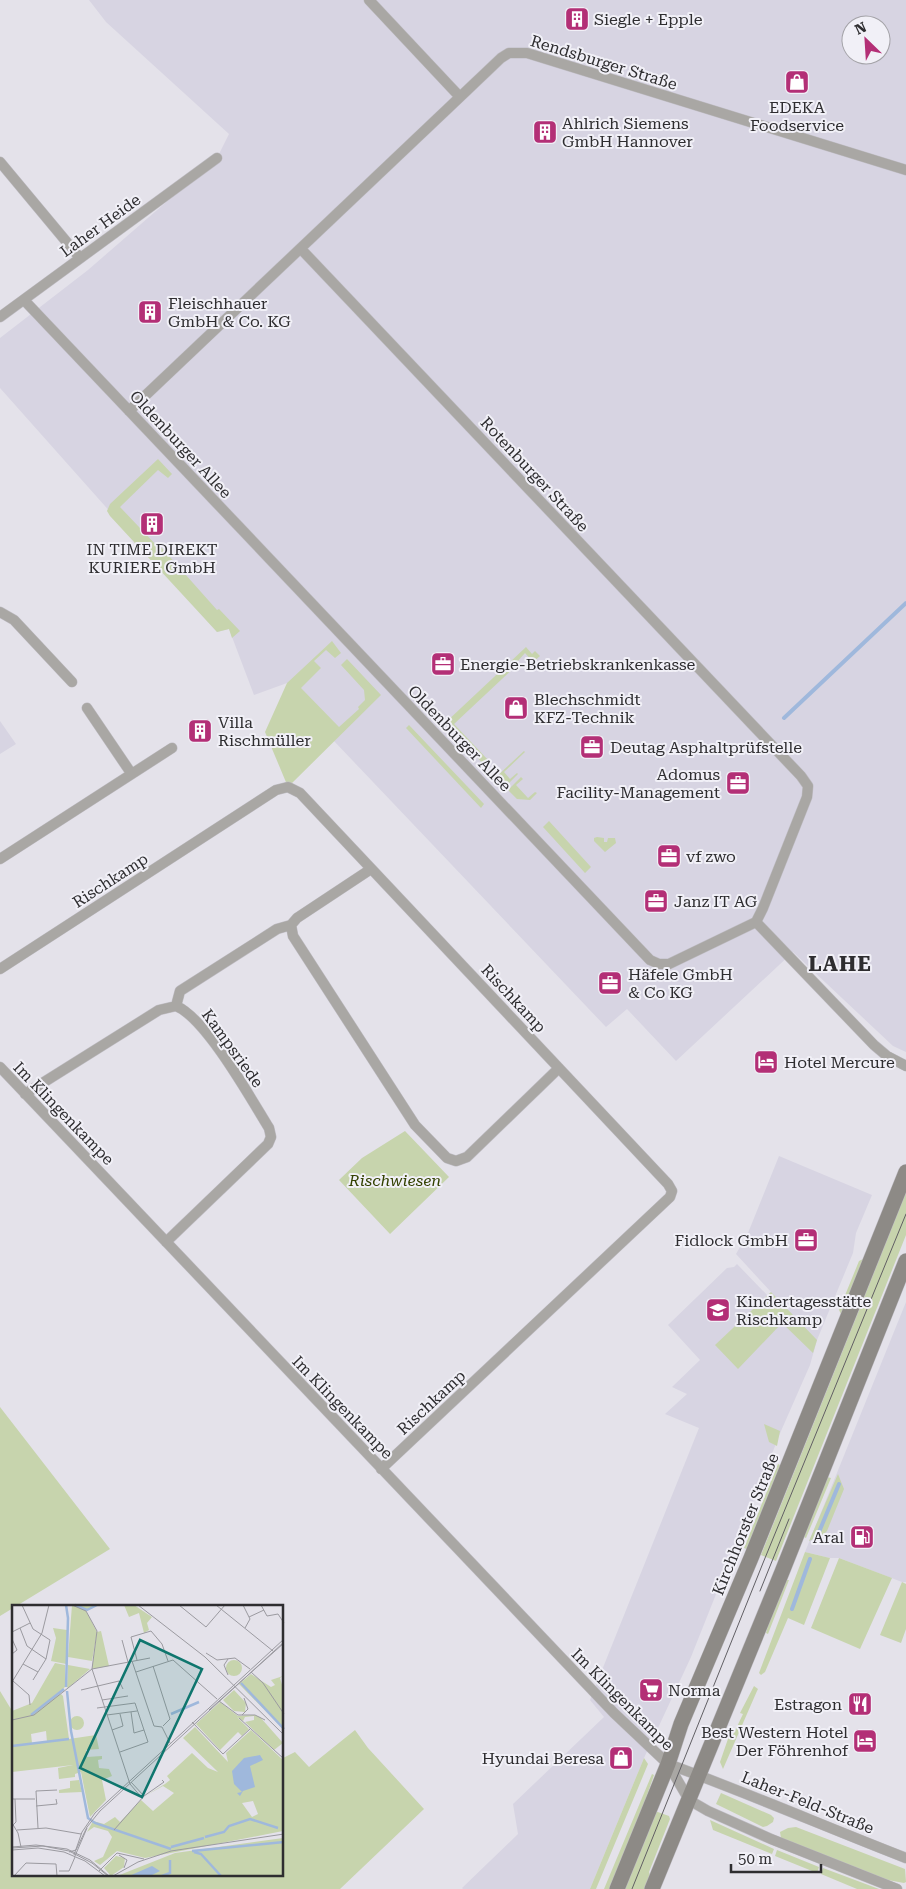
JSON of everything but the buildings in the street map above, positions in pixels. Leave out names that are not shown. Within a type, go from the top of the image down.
[{"type":"main road","name":"Kirchhorster Straße","points":[[616,1889],[668,1764],[681,1724],[751,1558],[906,1172]]},
{"type":"main road","points":[[652,1889],[906,1261]]},
{"type":"street","points":[[369,0],[460,97]]},
{"type":"street","name":"Rendsburger Straße","points":[[301,249],[501,58],[509,53],[527,54],[906,170]]},
{"type":"street","name":"Laher Heide","points":[[0,317],[217,158]]},
{"type":"street","points":[[0,162],[80,258]]},
{"type":"street","points":[[129,411],[301,249]]},
{"type":"street","name":"Rotenburger Straße","points":[[301,249],[801,776],[808,786],[807,797],[756,922]]},
{"type":"street","name":"Oldenburger Allee","points":[[24,300],[650,960],[658,964],[669,964],[756,922]]},
{"type":"street","points":[[0,612],[14,620],[72,682]]},
{"type":"street","points":[[87,708],[131,774]]},
{"type":"street","points":[[0,859],[172,748]]},
{"type":"street","name":"Rischkamp","points":[[0,969],[276,790],[288,787],[300,793],[668,1184],[672,1191],[670,1197],[381,1469]]},
{"type":"street","points":[[25,1094],[159,1010],[176,1006],[180,990],[277,929],[291,925],[297,918],[371,869]]},
{"type":"street","points":[[756,922],[874,1045],[887,1056],[906,1066]]},
{"type":"street","points":[[291,925],[293,936],[415,1125],[447,1158],[456,1160],[467,1157],[559,1068]]},
{"type":"street","name":"Kampsriede","points":[[166,1242],[268,1144],[271,1136],[270,1128],[215,1044],[191,1015],[176,1006]]},
{"type":"street","name":"Im Klingenkampe","points":[[0,1067],[614,1713],[668,1764]]},
{"type":"street","points":[[668,1764],[689,1800],[708,1811],[771,1839],[897,1889]]},
{"type":"street","name":"Laher-Feld-Straße","points":[[668,1764],[906,1858]]},
{"type":"shaded area","points":[[89,0],[906,0],[906,1052],[893,1046],[793,952],[676,1061],[627,1009],[606,1027],[334,741],[338,737],[287,683],[254,695],[229,629],[217,632],[0,388],[0,338],[88,270],[217,158],[229,134],[106,22]]},
{"type":"shaded area","points":[[0,721],[16,744],[0,754]]},
{"type":"shaded area","points":[[779,1156],[872,1195],[856,1233],[853,1253],[817,1340],[810,1365],[781,1431],[691,1657],[644,1758],[590,1889],[463,1889],[518,1834],[513,1804],[604,1717],[590,1700],[699,1428],[665,1414],[687,1394],[672,1387],[700,1360],[668,1325],[727,1268],[734,1267],[737,1264],[767,1295],[771,1292],[736,1254],[748,1233]]},
{"type":"shaded area","points":[[906,1302],[906,1582],[902,1582],[839,1558],[830,1558],[805,1552]]},
{"type":"green space","points":[[158,459],[172,474],[168,478],[158,470],[120,507],[159,548],[161,547],[217,610],[219,609],[240,631],[232,638],[229,629],[217,632],[107,511],[110,504]]},
{"type":"green space","points":[[332,641],[341,653],[335,658],[326,650],[314,661],[321,668],[301,688],[339,727],[359,709],[358,707],[365,700],[364,690],[341,665],[347,659],[381,695],[288,787],[265,732],[287,683]]},
{"type":"green space","points":[[526,647],[532,654],[535,651],[540,656],[533,662],[525,653],[517,662],[518,664],[454,724],[489,761],[488,769],[445,723]]},
{"type":"green space","points":[[409,725],[484,804],[481,808],[406,728]]},
{"type":"green space","points":[[524,751],[504,772],[510,779],[518,774],[505,787],[496,777]]},
{"type":"green space","points":[[521,777],[523,779],[516,785],[528,798],[535,792],[537,793],[530,800],[517,799],[508,790]]},
{"type":"green space","points":[[549,821],[591,867],[585,873],[543,827]]},
{"type":"green space","points":[[594,838],[604,838],[604,842],[607,842],[608,838],[615,838],[616,843],[605,852],[594,841]]},
{"type":"green space","name":"Rischwiesen","points":[[405,1131],[449,1177],[390,1234],[339,1180],[362,1158]]},
{"type":"green space","points":[[906,1192],[906,1235],[776,1561],[761,1555]]},
{"type":"green space","points":[[865,1258],[842,1316],[839,1310],[859,1261]]},
{"type":"green space","points":[[771,1292],[817,1340],[813,1353],[782,1323],[738,1369],[715,1345]]},
{"type":"green space","points":[[0,1407],[110,1549],[18,1605],[12,1605],[12,1609],[0,1616]]},
{"type":"green space","points":[[764,1424],[780,1431],[777,1446],[769,1442]]},
{"type":"green space","points":[[778,1464],[782,1466],[749,1550],[744,1548]]},
{"type":"green space","points":[[838,1474],[844,1489],[827,1531],[823,1535],[809,1541]]},
{"type":"green space","points":[[827,1477],[831,1478],[806,1538],[804,1537]]},
{"type":"green space","points":[[805,1552],[830,1558],[804,1625],[788,1618],[765,1672],[761,1675],[759,1673]]},
{"type":"green space","points":[[839,1558],[892,1578],[860,1649],[811,1628]]},
{"type":"green space","points":[[786,1580],[789,1580],[768,1634],[766,1633],[771,1614]]},
{"type":"green space","points":[[902,1582],[906,1584],[906,1629],[901,1643],[880,1635]]},
{"type":"green space","points":[[754,1686],[758,1689],[723,1769],[720,1762],[729,1736],[732,1737],[743,1714],[740,1713]]},
{"type":"green space","points":[[0,1691],[12,1711],[12,1876],[284,1876],[284,1758],[295,1752],[309,1767],[355,1730],[368,1748],[424,1809],[340,1889],[0,1889]]},
{"type":"green space","points":[[644,1758],[648,1764],[596,1889],[590,1889]]},
{"type":"green space","points":[[652,1774],[654,1775],[644,1804],[610,1889],[604,1889]]},
{"type":"green space","points":[[721,1793],[771,1815],[774,1818],[773,1822],[763,1827],[716,1804]]},
{"type":"green space","points":[[655,1811],[669,1816],[670,1819],[649,1872],[650,1875],[644,1889],[623,1889]]},
{"type":"green space","points":[[710,1820],[774,1849],[772,1854],[713,1830]]},
{"type":"green space","points":[[796,1827],[905,1869],[906,1882],[888,1880],[781,1838],[780,1832]]},
{"type":"green space","points":[[777,1850],[819,1867],[817,1873],[775,1856]]},
{"type":"green space","points":[[823,1868],[879,1889],[857,1889],[821,1874]]},
{"type":"waterway","points":[[784,718],[906,603]]},
{"type":"waterway","points":[[819,1532],[839,1484]]},
{"type":"waterway","points":[[792,1609],[810,1559]]},
{"type":"tram line","points":[[632,1889],[906,1214]]},
{"type":"tram line","points":[[760,1591],[789,1519]]},
{"type":"place","name":"Siegle + Epple","points":[[577,19]]},
{"type":"place","name":"EDEKA Foodservice","points":[[797,82]]},
{"type":"place","name":"Ahlrich Siemens GmbH Hannover","points":[[545,132]]},
{"type":"place","name":"Fleischhauer GmbH & Co. KG","points":[[150,312]]},
{"type":"place","name":"IN TIME DIREKT KURIERE GmbH","points":[[152,524]]},
{"type":"place","name":"Energie-Betriebskrankenkasse","points":[[443,664]]},
{"type":"place","name":"Blechschmidt KFZ-Technik","points":[[516,708]]},
{"type":"place","name":"Villa Rischmüller","points":[[200,731]]},
{"type":"place","name":"Deutag Asphaltprüfstelle","points":[[592,747]]},
{"type":"place","name":"Adomus Facility-Management","points":[[738,783]]},
{"type":"place","name":"vf zwo","points":[[669,856]]},
{"type":"place","name":"Janz IT AG","points":[[656,901]]},
{"type":"place","name":"Häfele GmbH & Co KG","points":[[610,983]]},
{"type":"place","name":"Hotel Mercure","points":[[766,1062]]},
{"type":"place","name":"Fidlock GmbH","points":[[806,1240]]},
{"type":"place","name":"Kindertagesstätte Rischkamp","points":[[718,1310]]},
{"type":"place","name":"Aral","points":[[862,1537]]},
{"type":"place","name":"Norma","points":[[651,1690]]},
{"type":"place","name":"Estragon","points":[[860,1704]]},
{"type":"place","name":"Best Western Hotel Der Föhrenhof","points":[[865,1741]]},
{"type":"place","name":"Hyundai Beresa","points":[[621,1758]]},
{"type":"district","name":"LAHE","points":[[840,964]]}]
